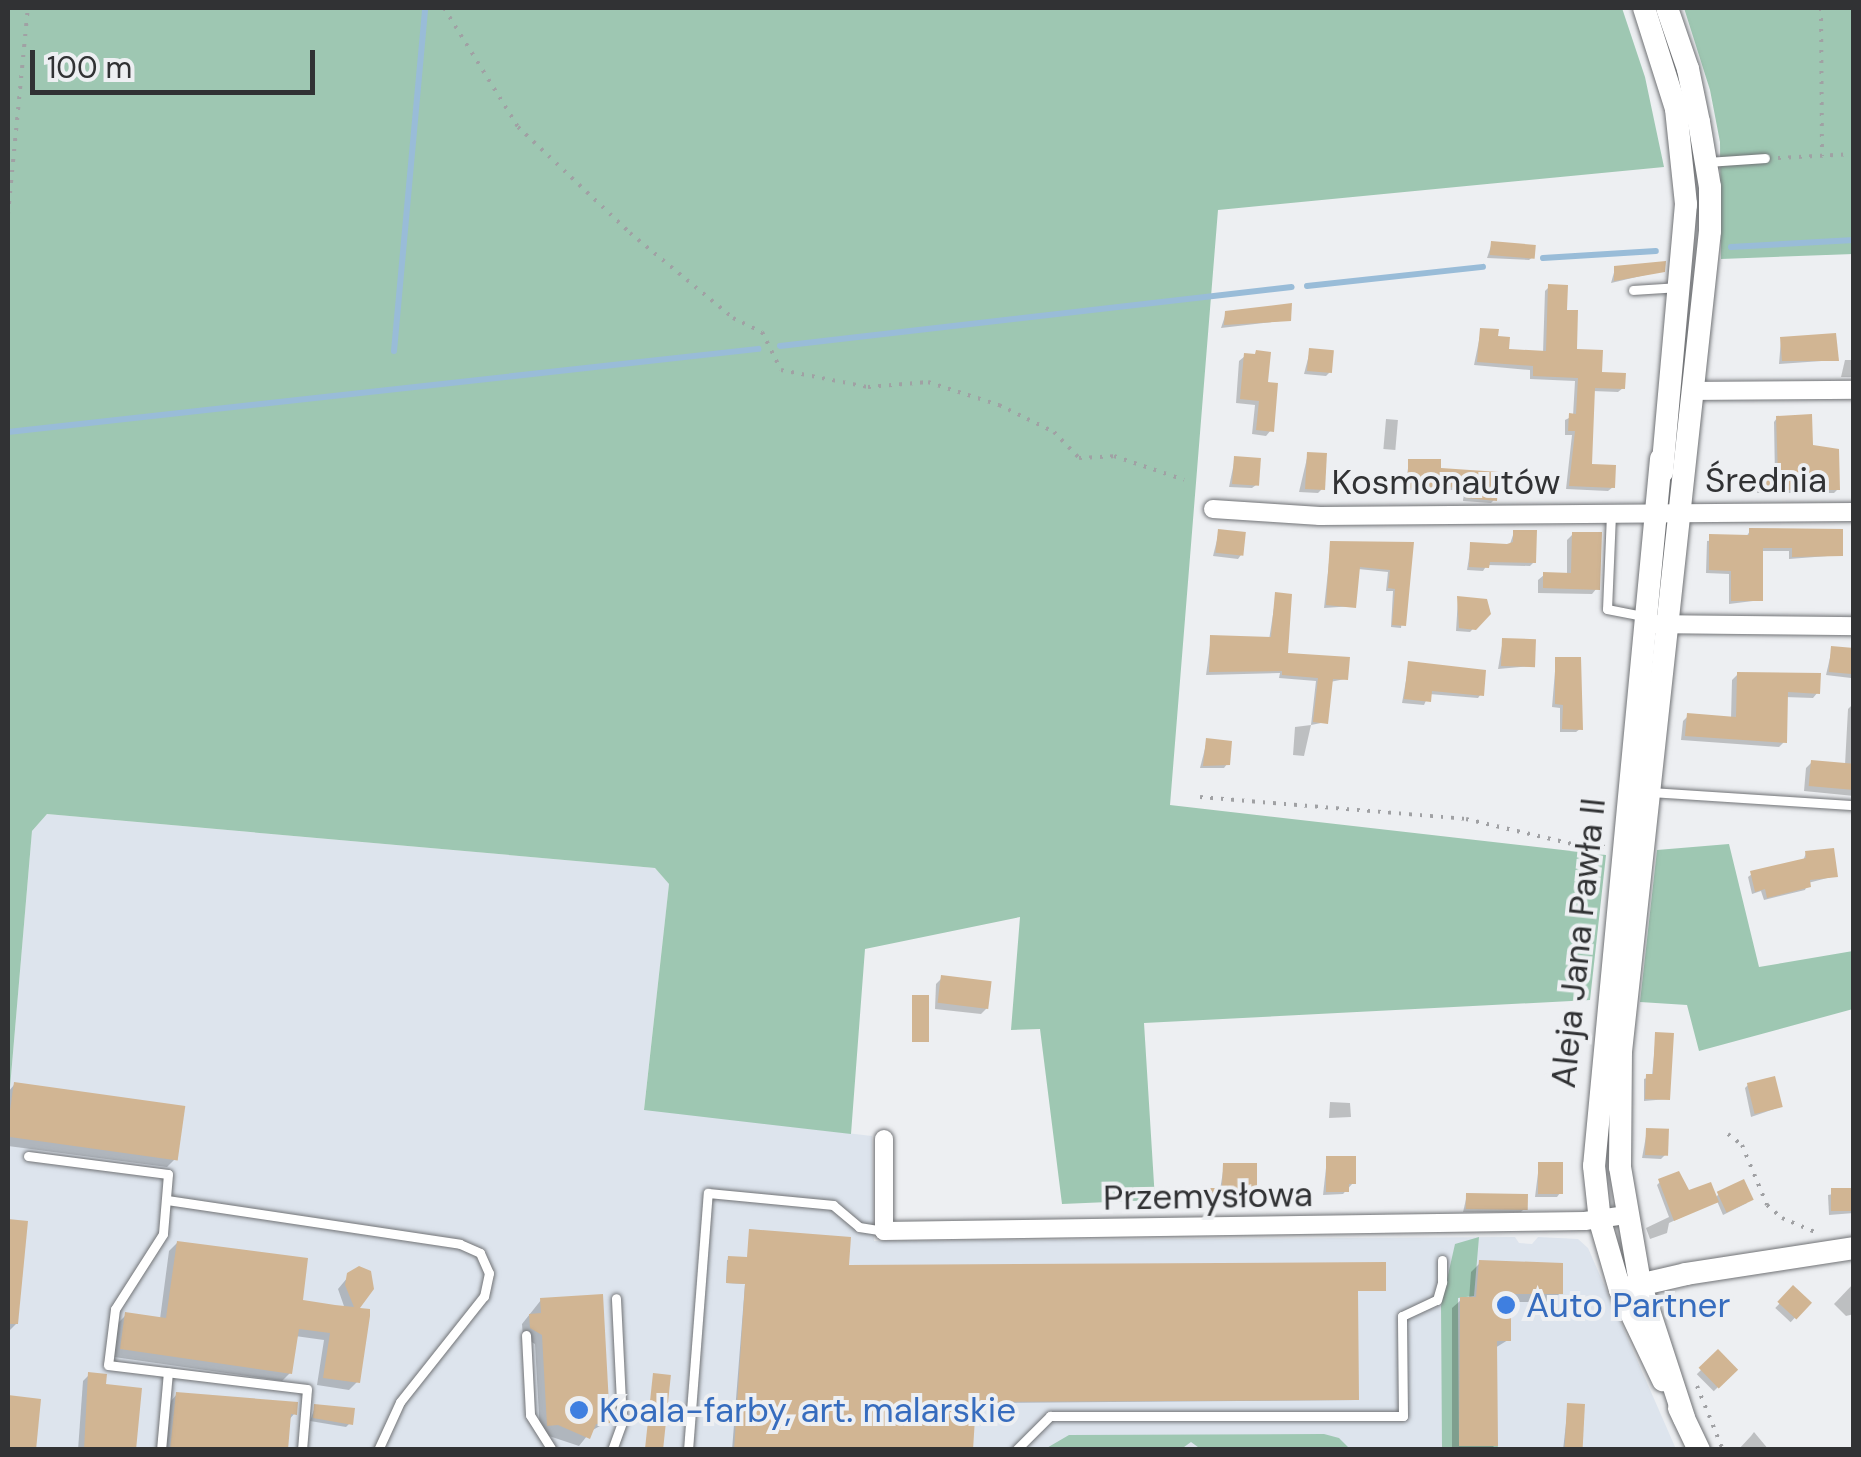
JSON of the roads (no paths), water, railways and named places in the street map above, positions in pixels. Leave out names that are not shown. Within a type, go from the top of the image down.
[{"type":"street","name":"Aleja Jana Pawła II","points":[[1644,8],[1668,74],[1683,154],[1682,288],[1669,410],[1652,514],[1649,792],[1633,849],[1597,1100],[1594,1166],[1600,1220],[1699,1450]]},
{"type":"street","name":"Aleja Jana Pawła II","points":[[1630,1287],[1630,1241],[1620,1167],[1633,849],[1653,622],[1678,514],[1696,391],[1710,231],[1706,162],[1688,70],[1667,8]]},
{"type":"street","points":[[1682,288],[1692,294],[1703,317]]},
{"type":"street","points":[[1669,410],[1675,400],[1696,391],[1854,390]]},
{"type":"street","name":"Aleja Jana Pawła II","points":[[1661,459],[1664,490],[1678,514]]},
{"type":"street","name":"Kosmonautów","points":[[1213,509],[1311,516],[1678,514]]},
{"type":"street","name":"Średnia","points":[[1678,514],[1854,512]]},
{"type":"street","points":[[1653,622],[1854,626]]},
{"type":"street","points":[[884,1139],[884,1232]]},
{"type":"street","name":"Przemysłowa","points":[[884,1232],[1600,1220],[1625,1215]]},
{"type":"street","points":[[1630,1241],[1644,1255],[1688,1273]]},
{"type":"street","points":[[1630,1287],[1688,1273],[1854,1248]]},
{"type":"lane","points":[[1706,162],[1765,158]]},
{"type":"lane","points":[[1632,290],[1657,285],[1682,288]]},
{"type":"lane","points":[[1611,514],[1606,609],[1653,622]]},
{"type":"lane","points":[[1649,792],[1854,805]]},
{"type":"lane","points":[[28,1156],[168,1174],[163,1234],[115,1309],[108,1365],[307,1389],[302,1450]]},
{"type":"lane","points":[[688,1450],[708,1193],[833,1204],[859,1227],[884,1232]]},
{"type":"lane","points":[[167,1200],[460,1244],[484,1258],[489,1279],[484,1296],[400,1402],[378,1450]]},
{"type":"lane","points":[[1016,1450],[1050,1416],[1402,1416],[1402,1316],[1437,1300],[1442,1260]]},
{"type":"lane","points":[[612,1450],[622,1422],[616,1298]]},
{"type":"lane","points":[[526,1335],[530,1415],[552,1450]]},
{"type":"lane","points":[[161,1450],[168,1372]]},
{"type":"waterway","points":[[394,351],[425,8]]},
{"type":"waterway","points":[[1731,247],[1854,240]]},
{"type":"waterway","points":[[1543,258],[1656,251]]},
{"type":"waterway","points":[[1307,286],[1483,267]]},
{"type":"waterway","points":[[780,346],[1292,287]]},
{"type":"waterway","points":[[8,432],[758,349]]},
{"type":"place","name":"Auto Partner","points":[[1506,1305]]},
{"type":"place","name":"Koala-farby, art. malarskie","points":[[579,1410]]}]
